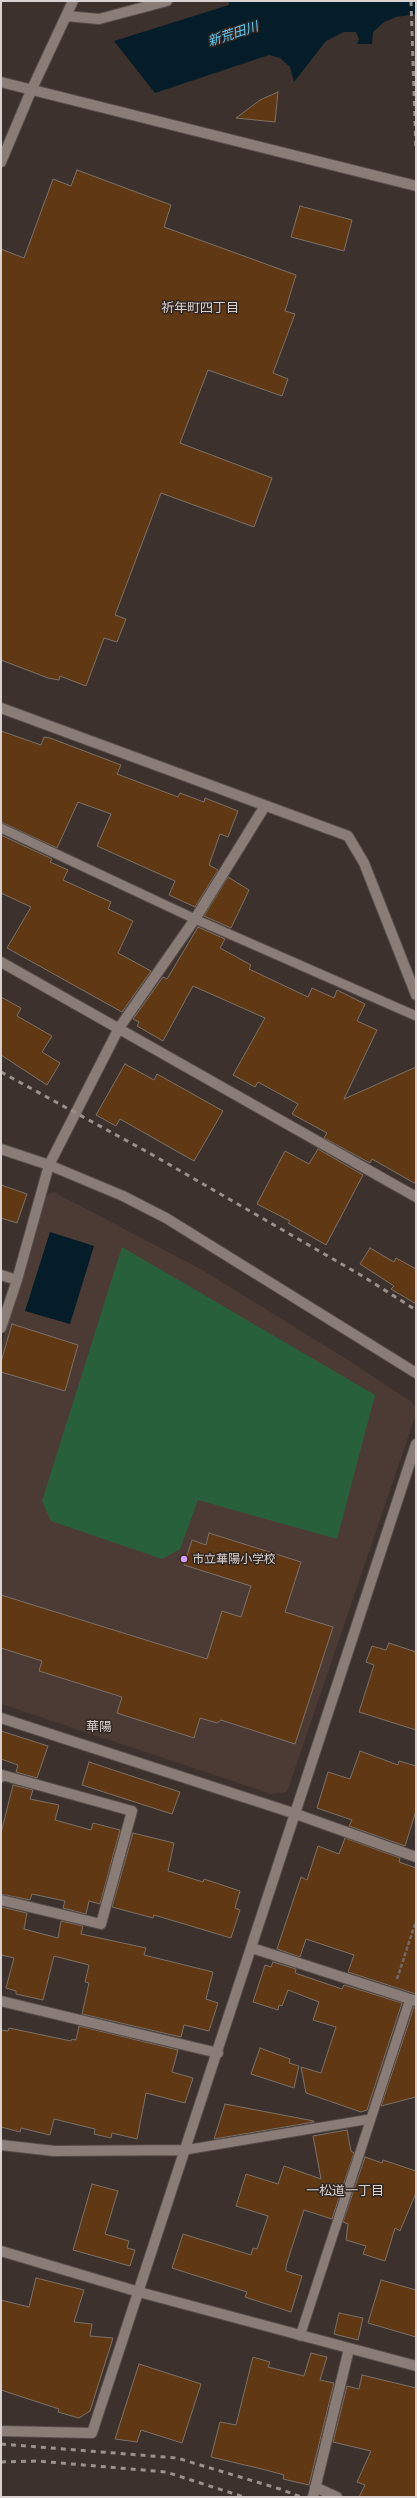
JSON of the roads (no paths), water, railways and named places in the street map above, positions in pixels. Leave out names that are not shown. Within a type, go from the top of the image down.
[{"type":"street","points":[[1,162],[31,91],[73,1]]},
{"type":"street","points":[[66,16],[99,19],[167,1]]},
{"type":"street","points":[[1,82],[31,91],[416,186]]},
{"type":"street","points":[[1,708],[348,836],[364,863],[416,995]]},
{"type":"street","points":[[1,1328],[17,1280],[49,1165],[119,1028],[195,919],[265,806]]},
{"type":"street","points":[[1,962],[416,1197]]},
{"type":"street","points":[[1,1149],[49,1165],[123,1196],[166,1218],[416,1373]]},
{"type":"street","points":[[1,1275],[17,1280]]},
{"type":"street","points":[[1,2431],[92,2433],[218,2053],[416,1444]]},
{"type":"street","points":[[1,1718],[296,1814],[416,1857]]},
{"type":"street","points":[[1,1777],[2,1775],[132,1811],[101,1924],[1,1900]]},
{"type":"street","points":[[252,1948],[413,2000]]},
{"type":"street","points":[[1,2001],[218,2053]]},
{"type":"street","points":[[1,2145],[54,2152],[185,2150]]},
{"type":"street","points":[[1,2251],[139,2292],[416,2366]]},
{"type":"street","points":[[337,2497],[314,2492],[349,2349]]},
{"type":"lane","points":[[1,828],[195,919],[416,1016]]},
{"type":"lane","points":[[300,2336],[370,2119],[413,2000]]},
{"type":"lane","points":[[185,2150],[370,2119]]},
{"type":"water","name":"新荒田川","points":[[229,1],[416,1],[416,14],[396,17],[384,22],[373,32],[372,44],[357,44],[359,39],[356,32],[344,32],[326,41],[294,82],[290,67],[280,58],[269,55],[155,93],[114,41],[229,5]]},
{"type":"water","points":[[50,1232],[94,1246],[70,1324],[25,1311]]},
{"type":"railway","points":[[411,1],[416,150]]},
{"type":"railway","points":[[1,1072],[151,1154],[364,1277],[416,1310]]},
{"type":"railway","points":[[1,2444],[177,2458],[280,2489],[301,2497]]},
{"type":"railway","points":[[1,2462],[37,2461],[166,2472],[244,2497]]},
{"type":"place","name":"市立華陽小学校","points":[[184,1559]]},
{"type":"district","name":"祈年町四丁目","points":[[200,308]]},
{"type":"district","name":"華陽","points":[[99,1727]]},
{"type":"district","name":"一松道一丁目","points":[[345,2191]]}]
